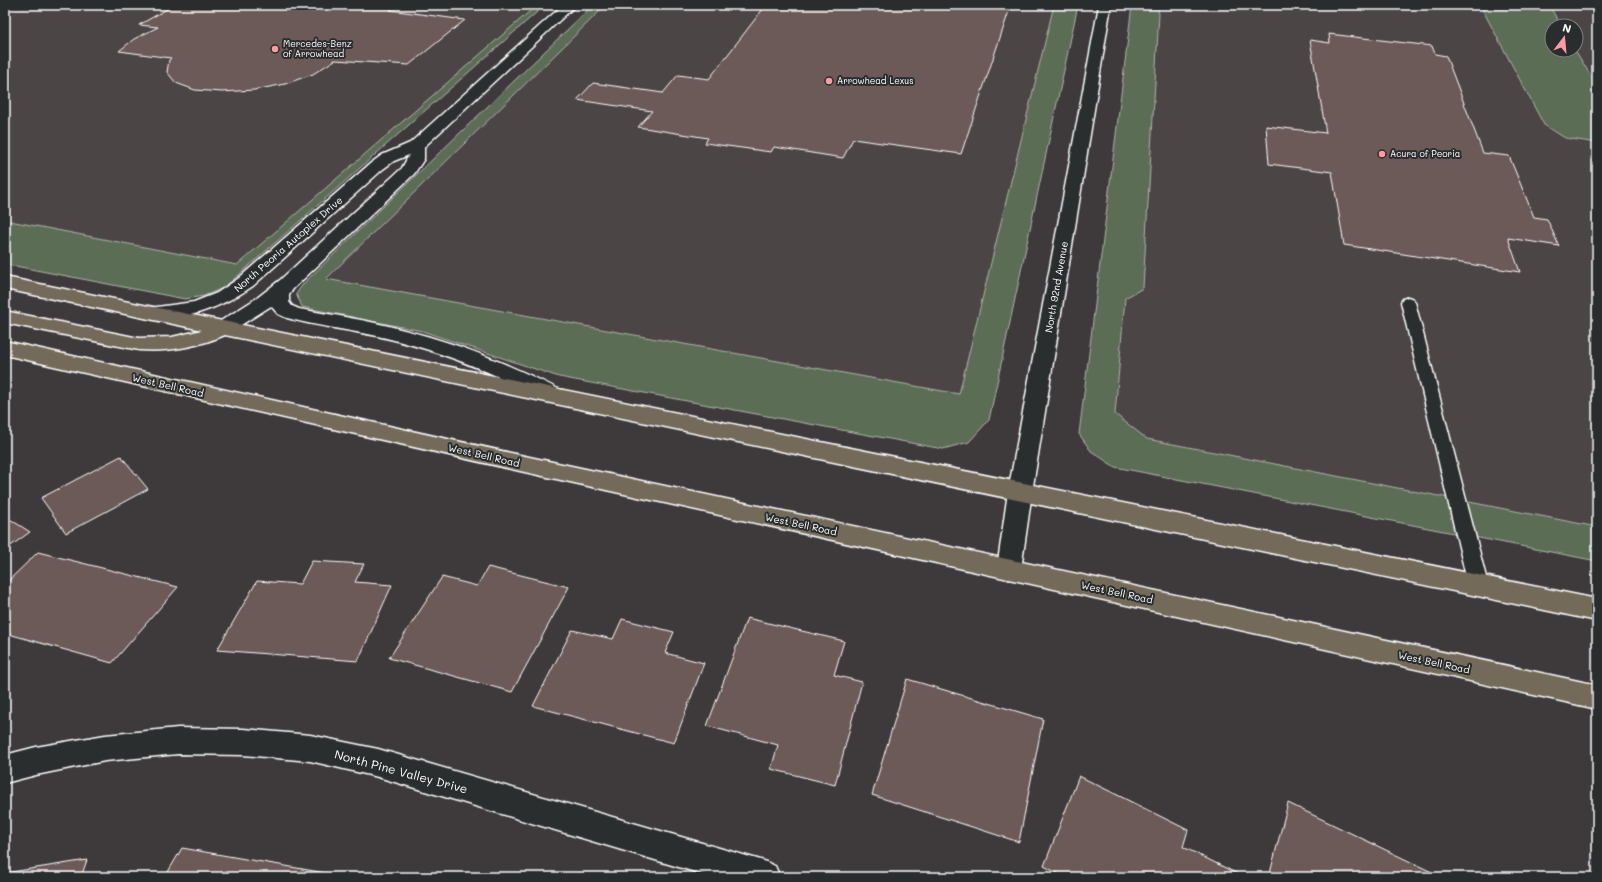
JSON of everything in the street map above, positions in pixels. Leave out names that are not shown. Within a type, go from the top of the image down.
[{"type":"main road","points":[[5,283],[1597,610]]},
{"type":"main road","points":[[5,317],[139,344],[154,345],[192,341],[223,328]]},
{"type":"main road","name":"West Bell Road","points":[[5,348],[520,463],[1009,568],[1597,698]]},
{"type":"street","name":"North Peoria Autoplex Drive","points":[[148,313],[183,312],[200,308],[216,302],[232,293],[377,166],[388,158],[416,146],[570,5]]},
{"type":"street","name":"North 92nd Avenue","points":[[1009,568],[1020,492],[1105,5]]},
{"type":"street","points":[[223,328],[264,302],[287,284],[408,171],[415,162],[418,154],[416,146]]},
{"type":"street","points":[[287,284],[280,294],[280,303],[285,310],[294,314],[400,335],[438,346],[520,377],[557,396]]},
{"type":"street","name":"North Pine Valley Drive","points":[[5,769],[36,761],[105,748],[178,741],[243,742],[310,748],[378,763],[764,877]]},
{"type":"lane","points":[[1408,302],[1478,585]]},
{"type":"shaded area","points":[[27,5],[537,5],[237,265],[5,220],[5,16]]},
{"type":"shaded area","points":[[606,5],[1054,5],[960,395],[326,279]]},
{"type":"shaded area","points":[[1157,5],[1480,5],[1544,125],[1565,138],[1597,143],[1597,527],[1147,439],[1115,414],[1125,298],[1159,14]]},
{"type":"shaded area","points":[[1549,5],[1597,5],[1597,86],[1580,58],[1584,58],[1584,18],[1556,18]]},
{"type":"green space","points":[[537,5],[545,5],[225,287],[204,296],[185,299],[5,264],[5,220],[237,265]]},
{"type":"green space","points":[[593,5],[606,5],[326,279],[959,394],[1054,5],[1078,5],[989,420],[969,442],[943,449],[559,377],[422,331],[302,307],[296,294],[303,284]]},
{"type":"green space","points":[[1132,5],[1157,5],[1159,14],[1143,288],[1125,298],[1115,414],[1147,439],[1597,527],[1597,561],[1115,467],[1091,451],[1079,434]]},
{"type":"green space","points":[[1480,5],[1549,5],[1556,18],[1544,18],[1544,58],[1580,58],[1597,86],[1597,143],[1565,138],[1544,125]]},
{"type":"building","name":"Mercedes-Benz of Arrowhead","points":[[174,5],[397,5],[390,10],[465,20],[409,65],[335,60],[313,74],[285,84],[254,90],[222,92],[195,90],[176,83],[167,72],[169,60],[171,58],[119,51],[134,39],[158,27],[139,25]]},
{"type":"building","name":"Arrowhead Lexus","points":[[766,5],[1011,5],[961,154],[853,139],[843,158],[774,147],[771,152],[705,143],[708,138],[638,127],[652,111],[577,100],[593,83],[663,93],[678,75],[709,79]]},
{"type":"building","name":"Acura of Peoria","points":[[1329,34],[1432,46],[1435,54],[1446,56],[1483,153],[1509,156],[1534,217],[1547,219],[1559,246],[1508,238],[1520,272],[1344,245],[1332,172],[1269,164],[1266,126],[1326,133],[1310,40],[1330,43]]},
{"type":"building","points":[[121,456],[148,489],[66,533],[41,498]]},
{"type":"building","points":[[5,516],[30,532],[5,550]]},
{"type":"building","points":[[38,552],[178,587],[112,663],[5,633],[5,584]]},
{"type":"building","points":[[312,561],[364,564],[355,582],[392,585],[358,661],[217,650],[257,581],[300,584]]},
{"type":"building","points":[[488,567],[569,587],[512,692],[389,658],[442,577],[477,586]]},
{"type":"building","points":[[747,618],[844,641],[834,675],[862,682],[835,785],[771,769],[778,745],[707,726]]},
{"type":"building","points":[[622,619],[674,632],[665,653],[704,663],[674,743],[533,706],[572,630],[613,639]]},
{"type":"building","points":[[907,679],[1043,719],[1019,842],[872,795]]},
{"type":"building","points":[[1079,776],[1188,830],[1183,847],[1244,877],[1065,877],[1044,866]]},
{"type":"building","points":[[1288,803],[1442,877],[1269,877]]},
{"type":"building","points":[[182,848],[337,875],[336,877],[165,877]]},
{"type":"building","points":[[87,860],[81,877],[5,877],[5,873]]},
{"type":"place","name":"Mercedes-Benz of Arrowhead","points":[[275,49]]},
{"type":"place","name":"Arrowhead Lexus","points":[[829,81]]},
{"type":"place","name":"Acura of Peoria","points":[[1382,154]]}]
